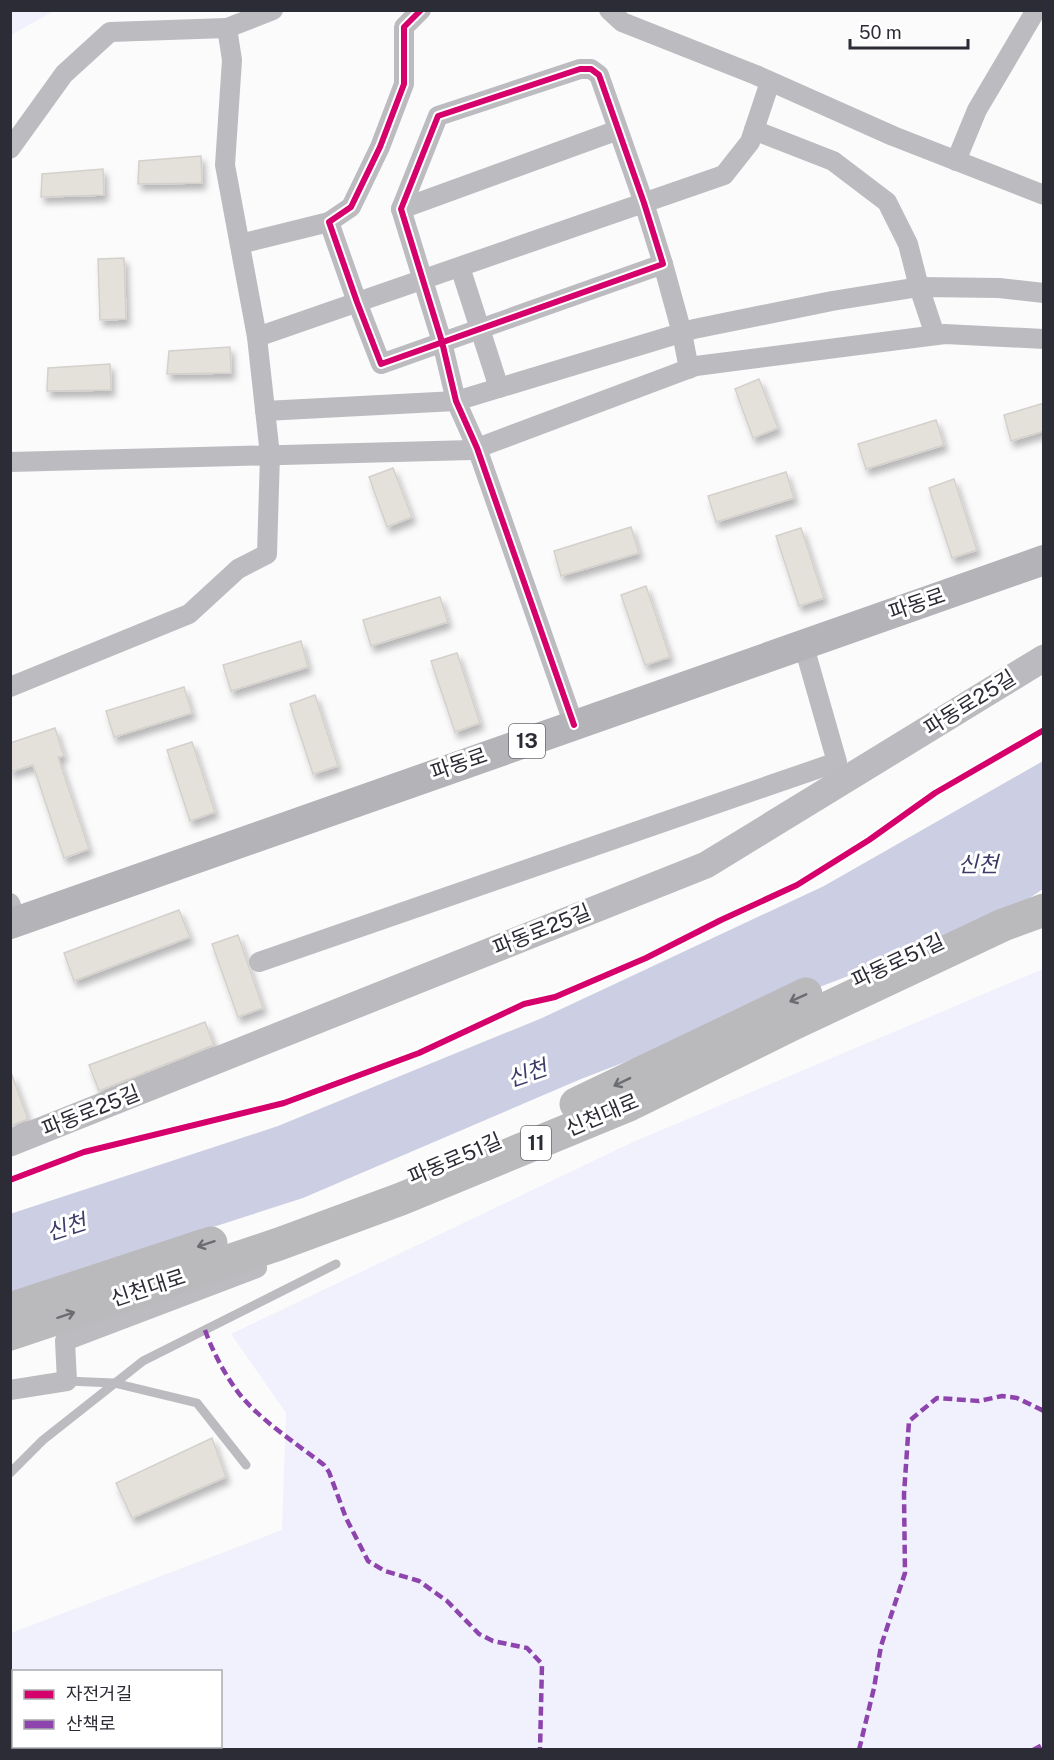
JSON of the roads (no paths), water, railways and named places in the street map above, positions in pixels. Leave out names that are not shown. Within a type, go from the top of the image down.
[{"type":"highway","name":"신천대로","points":[[10,1309],[265,1225],[406,1174],[553,1115],[765,1012],[1044,890]]},
{"type":"highway","name":"신천대로","points":[[10,1334],[279,1244],[401,1199],[629,1105],[793,1024],[993,930],[1044,910]]},
{"type":"main road","name":"파동로","points":[[13,916],[380,792],[1044,560]]},
{"type":"street","points":[[10,150],[64,74],[110,32],[227,27],[273,10]]},
{"type":"street","points":[[240,244],[329,222],[351,207],[380,147],[404,84],[404,27],[421,10]]},
{"type":"street","points":[[609,10],[622,22],[770,82],[893,136],[1044,195]]},
{"type":"street","points":[[956,160],[976,110],[1036,10]]},
{"type":"street","points":[[10,687],[189,614],[238,569],[267,554],[270,455],[257,337],[225,165],[232,60],[227,27]]},
{"type":"street","points":[[574,725],[477,448],[456,401],[441,342],[401,209],[438,116],[580,69],[591,69],[599,75],[663,264],[682,333],[689,369]]},
{"type":"street","points":[[257,337],[724,175],[750,142],[770,82]]},
{"type":"street","points":[[401,209],[618,130]]},
{"type":"street","points":[[754,130],[833,160],[887,202],[908,244],[919,288],[935,335]]},
{"type":"street","points":[[329,222],[381,364],[663,264]]},
{"type":"street","points":[[460,267],[499,388]]},
{"type":"street","points":[[265,411],[456,401],[682,333],[832,301],[919,288],[999,288],[1044,293]]},
{"type":"street","points":[[10,462],[472,450],[696,366],[945,334],[1044,339]]},
{"type":"street","points":[[259,962],[840,771],[803,643]]},
{"type":"street","name":"파동로25길","points":[[10,1143],[706,865],[840,771],[1044,658]]},
{"type":"street","name":"파동로51길","points":[[67,1381],[65,1341],[296,1253],[656,1100],[1044,918]]},
{"type":"street","points":[[10,1390],[67,1381]]},
{"type":"lane","points":[[10,1473],[43,1440],[143,1361],[336,1264]]},
{"type":"lane","points":[[67,1381],[114,1383],[197,1403],[246,1465]]},
{"type":"water","name":"신천","points":[[1043,761],[1043,889],[1001,917],[581,1079],[303,1198],[11,1292],[10,1214],[278,1126],[542,1018],[824,886]]}]
